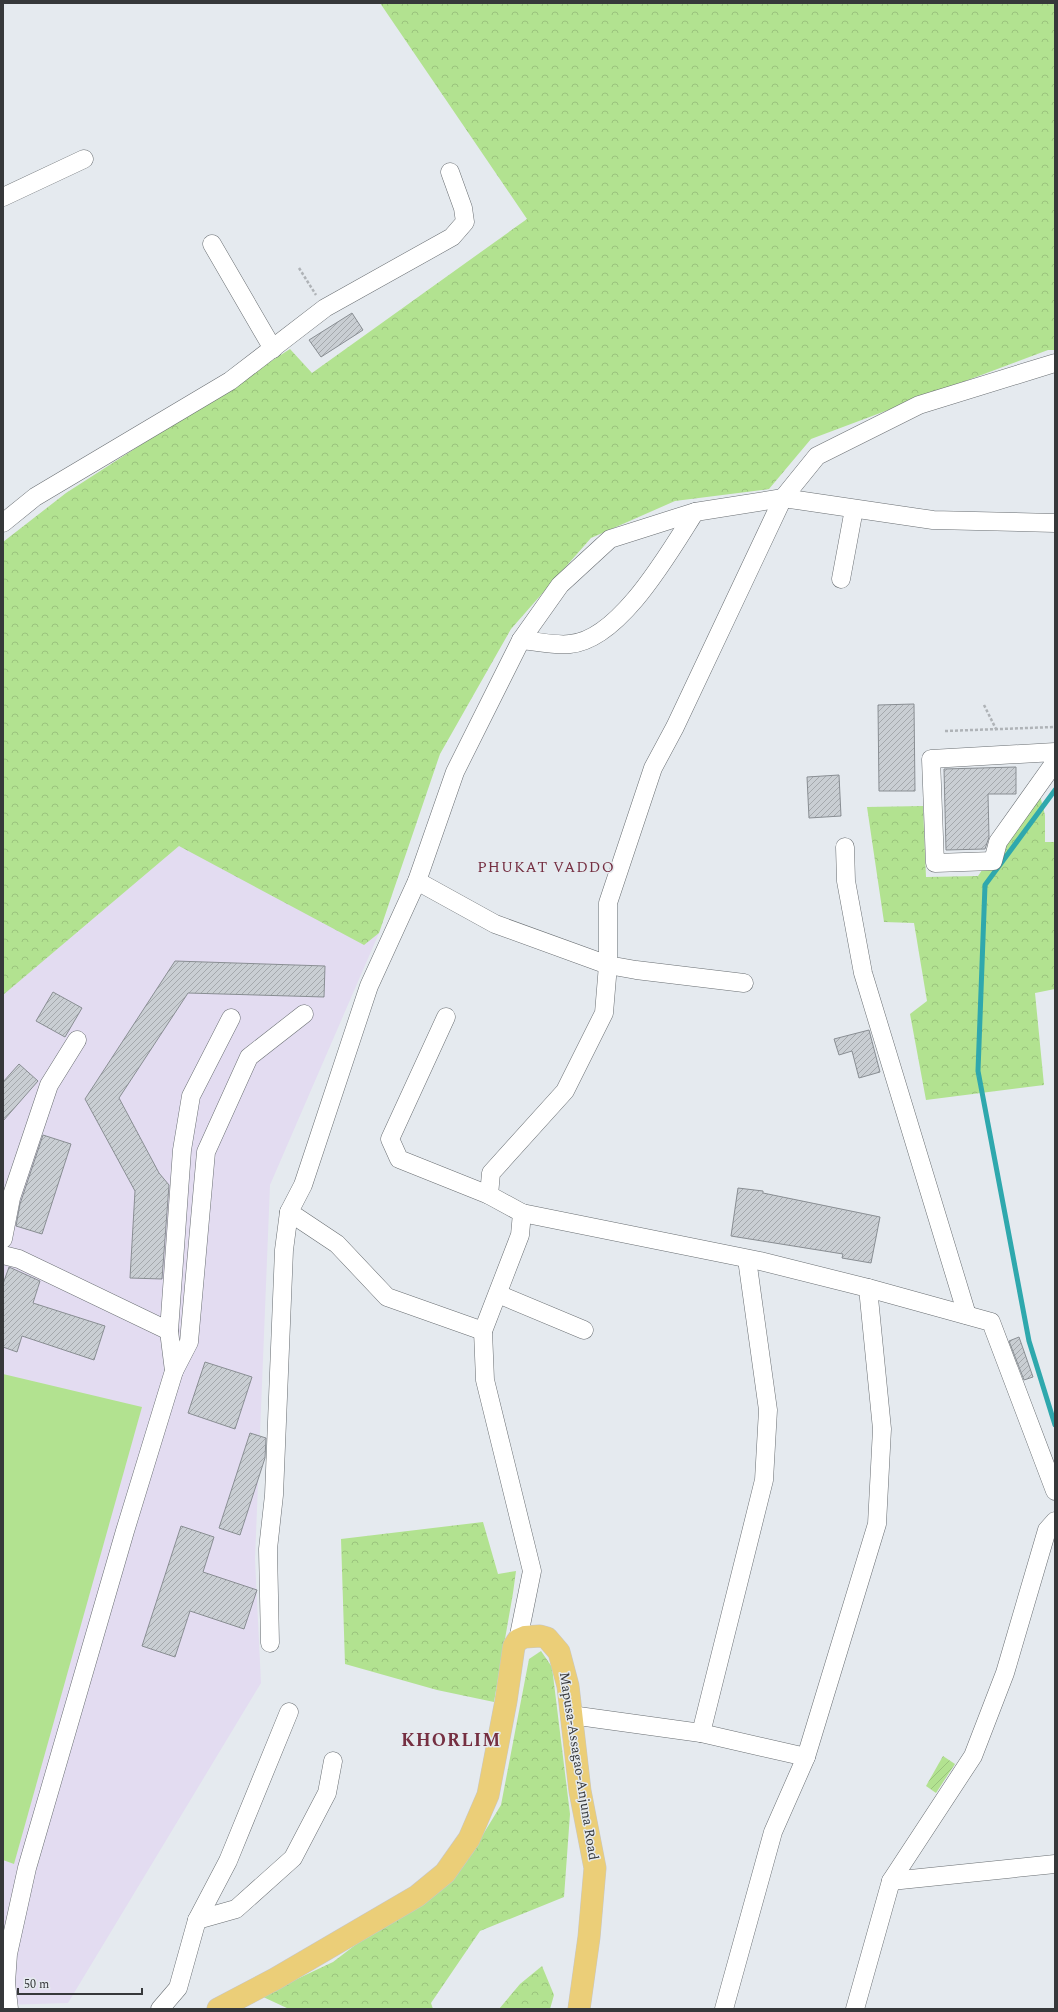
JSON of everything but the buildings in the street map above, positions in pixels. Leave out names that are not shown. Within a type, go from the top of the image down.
[{"type":"main road","name":"Mapusa-Assagao-Anjuna Road","points":[[518,1640],[540,1636],[547,1638],[556,1648],[563,1666],[568,1686],[580,1791],[594,1868],[589,1937],[579,2009]]},
{"type":"main road","points":[[218,2009],[275,1979],[417,1896],[444,1873],[469,1839],[488,1796],[506,1701],[512,1654],[514,1646],[518,1640]]},
{"type":"street","points":[[3,197],[84,159]]},
{"type":"street","points":[[3,523],[35,497],[230,381],[325,308],[452,237],[465,222],[463,208],[450,172]]},
{"type":"street","points":[[212,244],[272,349]]},
{"type":"street","points":[[488,1195],[491,1173],[565,1091],[604,1013],[608,965],[608,903],[653,768],[675,727],[783,498],[817,456],[919,405],[1055,363]]},
{"type":"street","points":[[270,1643],[268,1549],[274,1496],[284,1250],[289,1212],[303,1185],[369,986],[417,881],[455,772],[521,640],[560,585],[610,539],[695,512],[783,498],[933,520],[1055,523]]},
{"type":"street","points":[[841,579],[854,509]]},
{"type":"street","points":[[521,640],[570,644],[590,637],[612,623],[635,601],[695,512]]},
{"type":"street","points":[[1055,752],[931,758],[935,863],[993,861],[998,842],[1055,762]]},
{"type":"street","points":[[845,847],[846,881],[863,973],[967,1315]]},
{"type":"street","points":[[417,881],[495,924],[608,965],[636,970],[744,983]]},
{"type":"street","points":[[9,2009],[6,1983],[8,1954],[27,1868],[125,1531],[174,1371],[189,1342],[206,1152],[249,1057],[304,1014]]},
{"type":"street","points":[[446,1017],[390,1139],[399,1159],[488,1195],[522,1213],[747,1259],[868,1288],[991,1322],[1055,1491]]},
{"type":"street","points":[[174,1371],[169,1331],[182,1150],[191,1096],[231,1018]]},
{"type":"street","points":[[3,1239],[12,1198],[49,1085],[78,1040]]},
{"type":"street","points":[[289,1212],[337,1244],[387,1297],[483,1331]]},
{"type":"street","points":[[518,1640],[532,1571],[485,1380],[483,1331],[520,1235],[522,1213]]},
{"type":"street","points":[[3,1255],[19,1259],[169,1331]]},
{"type":"street","points":[[701,1733],[764,1480],[768,1410],[747,1259]]},
{"type":"street","points":[[724,2009],[773,1832],[806,1757],[876,1524],[882,1429],[868,1288]]},
{"type":"street","points":[[498,1294],[584,1330]]},
{"type":"street","points":[[855,2009],[891,1881],[973,1756],[1005,1673],[1047,1530],[1055,1521]]},
{"type":"street","points":[[160,2009],[178,1988],[197,1920],[228,1861],[289,1712]]},
{"type":"street","points":[[571,1714],[701,1733],[806,1757]]},
{"type":"street","points":[[197,1920],[236,1909],[293,1858],[327,1793],[333,1761]]},
{"type":"street","points":[[891,1881],[1055,1864]]},
{"type":"path","points":[[299,268],[325,308]]},
{"type":"path","points":[[984,705],[997,731]]},
{"type":"path","points":[[945,732],[997,731],[1055,727]]},
{"type":"shaded area","points":[[166,820],[338,879],[379,933],[270,1185],[255,1559],[261,1683],[68,2003],[3,2005],[3,987]]},
{"type":"green space","points":[[380,3],[1055,3],[1055,350],[1048,350],[811,439],[769,489],[675,501],[591,538],[511,629],[440,754],[379,933],[364,945],[179,846],[3,995],[3,542],[66,493],[290,349],[312,373],[527,219]]},
{"type":"green space","points":[[1038,788],[1045,815],[1045,842],[1055,842],[1055,989],[1035,993],[1044,1085],[926,1100],[910,1014],[927,1001],[914,923],[884,922],[867,807],[923,806],[926,877],[978,876]]},
{"type":"green space","points":[[3,1374],[142,1407],[14,1864],[3,1860]]},
{"type":"green space","points":[[483,1522],[498,1574],[516,1571],[494,1702],[437,1690],[345,1664],[341,1539]]},
{"type":"green space","points":[[541,1651],[552,1667],[570,1814],[564,1897],[480,1931],[431,2003],[433,2009],[289,2009],[261,1996],[333,1962],[468,1859],[501,1805],[529,1659]]},
{"type":"green space","points":[[943,1756],[955,1764],[936,1793],[926,1786]]},
{"type":"green space","points":[[542,1966],[554,1995],[550,2009],[499,2009],[520,1984]]},
{"type":"waterway","points":[[1055,790],[985,885],[978,1071],[1029,1341],[1055,1425]]},
{"type":"district","name":"PHUKAT VADDO","points":[[546,867]]},
{"type":"district","name":"KHORLIM","points":[[451,1740]]}]
